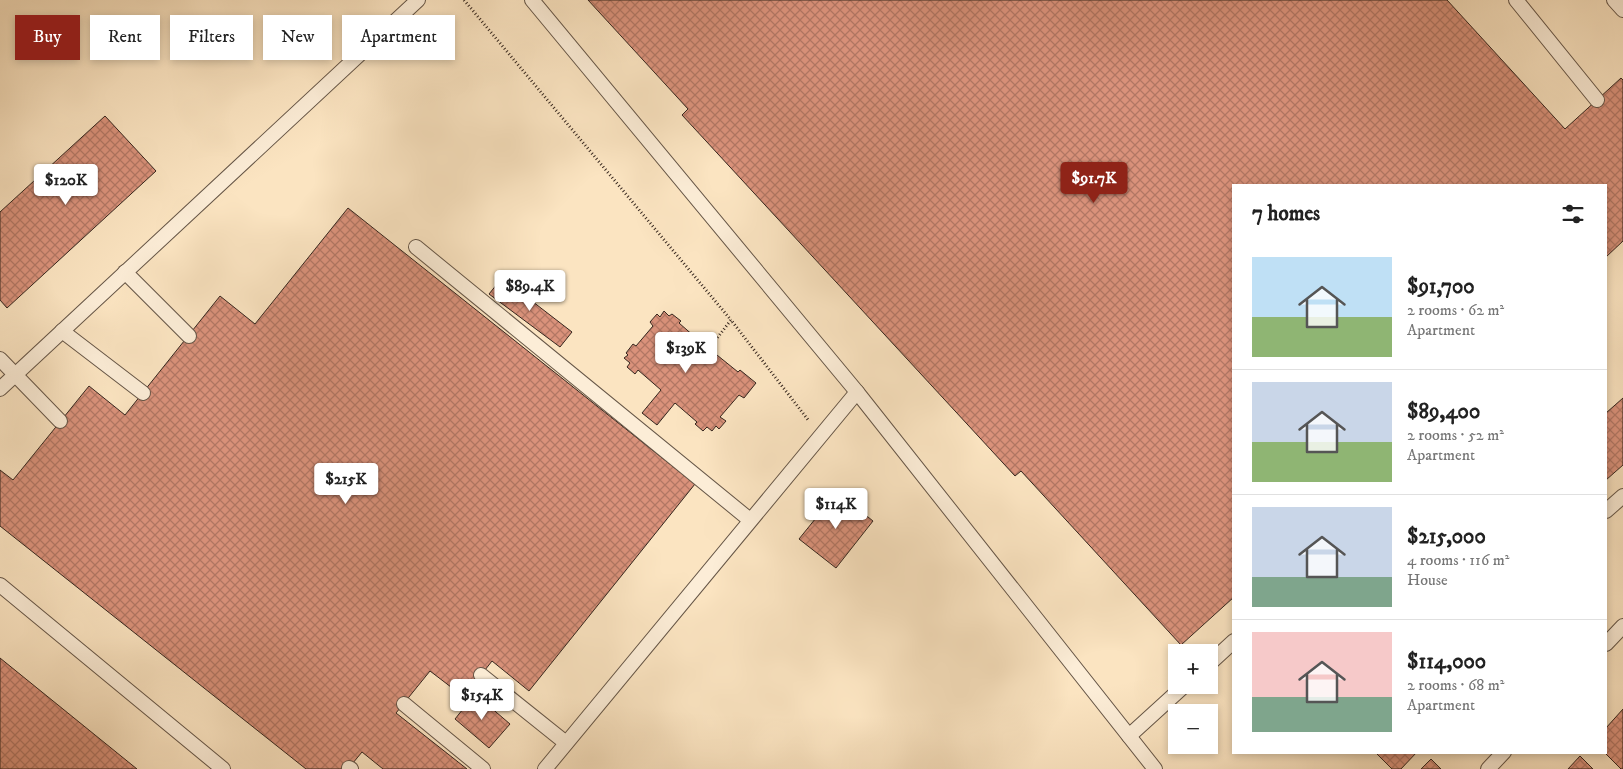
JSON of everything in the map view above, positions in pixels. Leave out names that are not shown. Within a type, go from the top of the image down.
[{"type":"lane","points":[[0,388],[418,0]]},
{"type":"lane","points":[[532,0],[857,392],[1155,769]]},
{"type":"lane","points":[[1516,0],[1596,100]]},
{"type":"lane","points":[[1614,0],[1623,10]]},
{"type":"lane","points":[[416,247],[750,520]]},
{"type":"lane","points":[[125,272],[189,336]]},
{"type":"lane","points":[[62,331],[143,393]]},
{"type":"lane","points":[[0,359],[60,421]]},
{"type":"lane","points":[[544,769],[857,392]]},
{"type":"lane","points":[[1607,510],[1623,496]]},
{"type":"lane","points":[[0,585],[223,769]]},
{"type":"lane","points":[[1607,643],[1623,626]]},
{"type":"lane","points":[[1218,656],[1232,643]]},
{"type":"lane","points":[[481,675],[566,743]]},
{"type":"lane","points":[[1129,736],[1175,694]]},
{"type":"lane","points":[[404,704],[483,769]]},
{"type":"lane","points":[[1488,769],[1502,754]]},
{"type":"path","points":[[464,0],[731,320],[821,435]]},
{"type":"path","points":[[711,346],[731,320]]},
{"type":"building","points":[[588,0],[1447,0],[1565,129],[1621,78],[1623,80],[1623,241],[1607,256],[1607,184],[1232,184],[1232,599],[1180,644],[1021,471],[1015,476],[682,115],[688,109]]},
{"type":"building","points":[[105,116],[156,171],[7,308],[0,300],[0,212]]},
{"type":"building","points":[[348,208],[695,484],[529,691],[492,661],[464,697],[430,671],[396,713],[467,769],[383,769],[362,752],[348,769],[306,769],[0,526],[0,470],[13,480],[89,386],[125,415],[220,296],[255,324]]},
{"type":"building","points":[[502,278],[572,332],[560,347],[489,294]]},
{"type":"building","points":[[664,311],[669,316],[672,314],[681,321],[679,323],[703,344],[706,341],[715,348],[712,351],[738,372],[740,370],[756,383],[744,398],[739,395],[720,417],[726,421],[719,429],[716,426],[712,431],[707,427],[703,431],[695,424],[697,422],[675,403],[657,425],[642,413],[661,390],[638,370],[635,374],[627,367],[630,363],[624,358],[628,355],[626,353],[633,344],[636,346],[653,326],[650,322],[657,314],[660,317]]},
{"type":"building","points":[[1623,398],[1623,465],[1607,479],[1607,412]]},
{"type":"building","points":[[837,492],[873,521],[836,568],[799,539]]},
{"type":"building","points":[[0,658],[137,769],[0,769]]},
{"type":"building","points":[[475,694],[510,724],[489,748],[455,719]]},
{"type":"building","points":[[1623,709],[1623,769],[1606,754],[1607,727]]},
{"type":"building","points":[[1377,754],[1415,754],[1401,769],[1392,769]]},
{"type":"building","points":[[1580,756],[1593,769],[1568,769]]},
{"type":"building","points":[[1431,759],[1441,769],[1421,769]]}]
